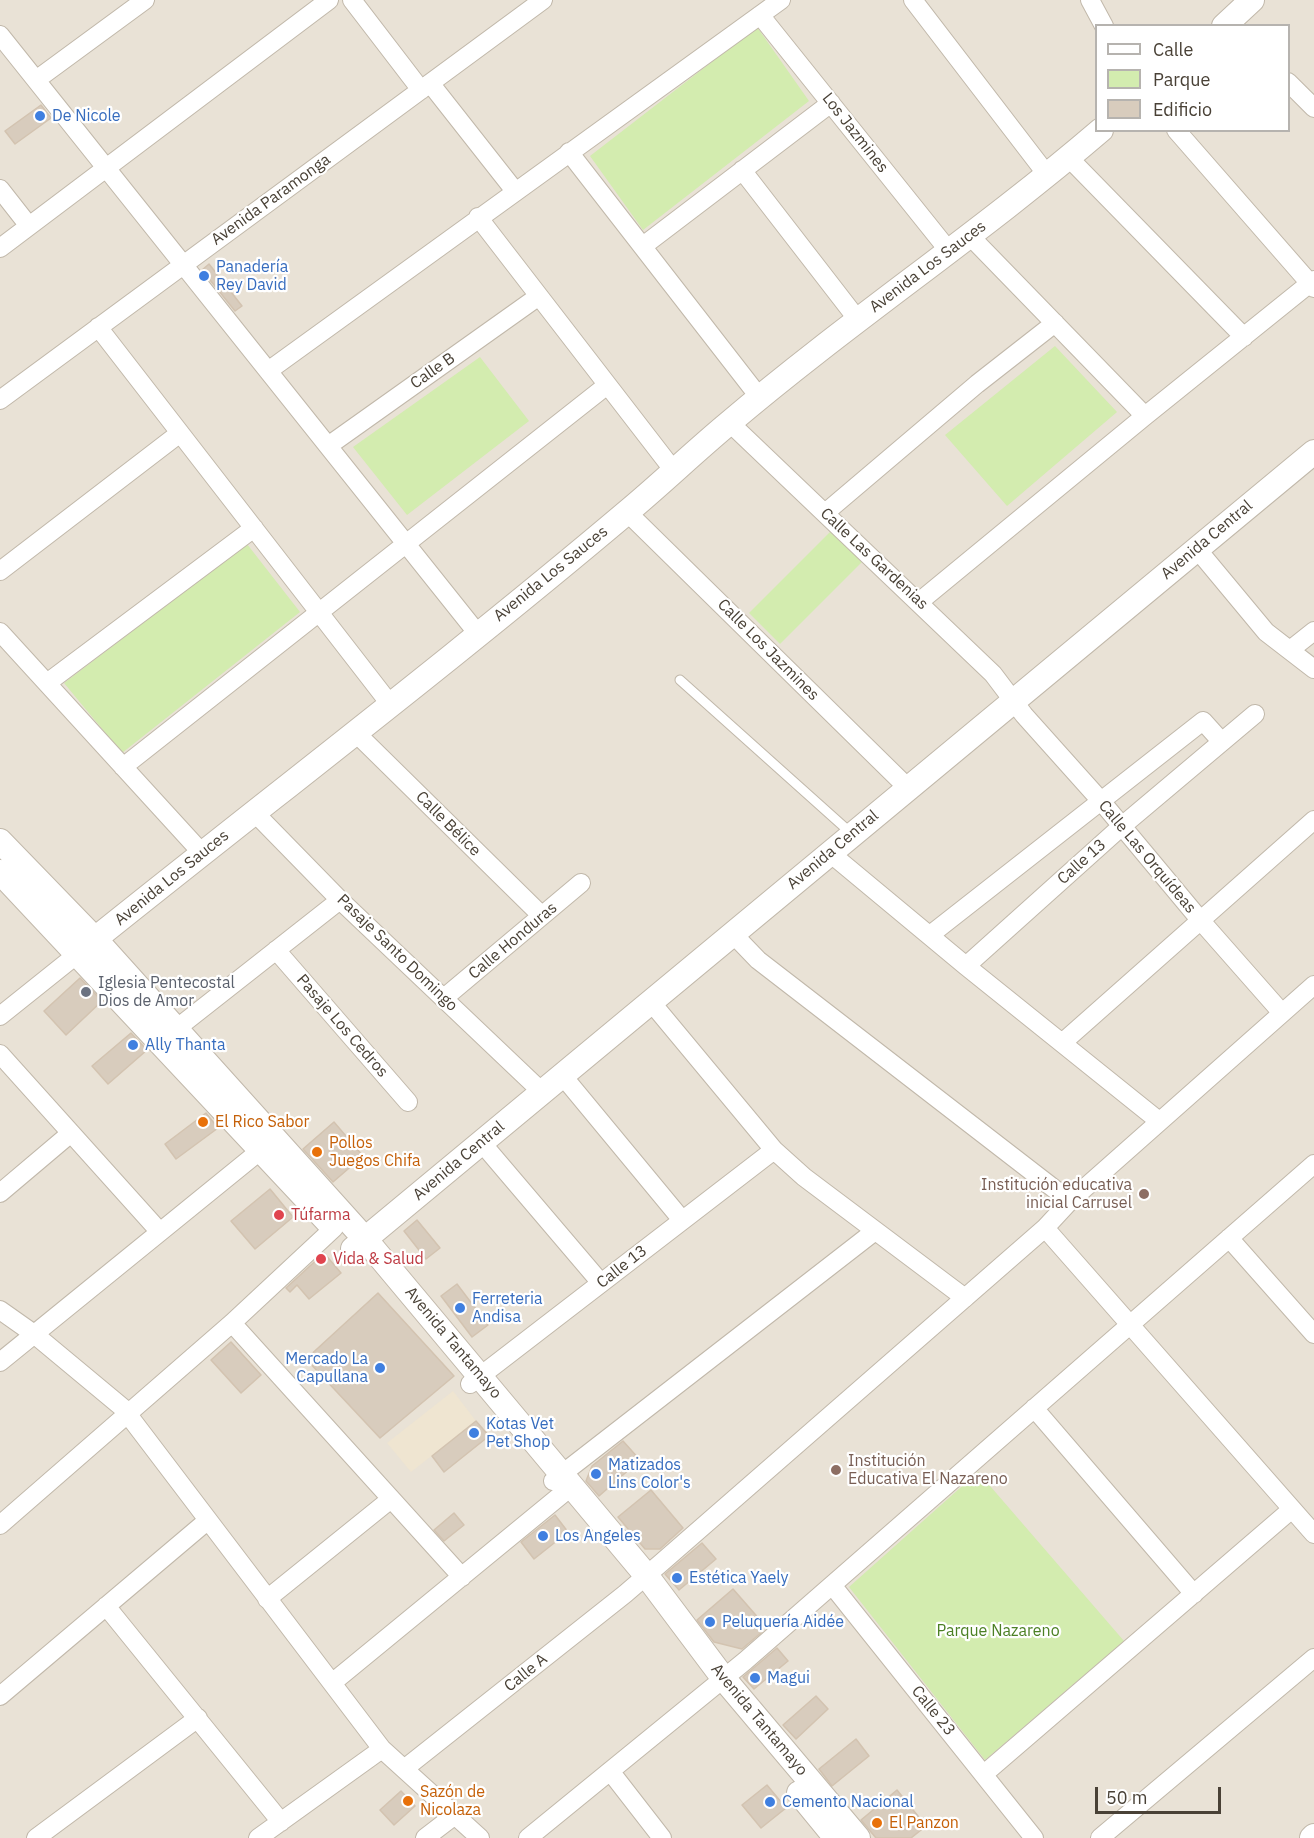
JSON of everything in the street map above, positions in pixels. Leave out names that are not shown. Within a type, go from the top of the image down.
[{"type":"street","points":[[36,80],[145,0]]},
{"type":"street","points":[[0,248],[329,0]]},
{"type":"street","points":[[352,0],[515,191]]},
{"type":"street","name":"Avenida Paramonga","points":[[0,400],[543,0]]},
{"type":"street","points":[[268,371],[781,0]]},
{"type":"street","points":[[913,0],[1048,176]]},
{"type":"street","points":[[1090,0],[1103,24]]},
{"type":"street","points":[[1228,24],[1252,0]]},
{"type":"street","name":"Los Jazmines","points":[[760,15],[949,251]]},
{"type":"street","points":[[0,35],[478,634]]},
{"type":"street","points":[[1290,84],[1314,108]]},
{"type":"street","points":[[642,246],[831,103]]},
{"type":"street","name":"Avenida Los Sauces","points":[[0,1016],[478,634],[627,512],[729,422],[858,320],[1048,176],[1099,132]]},
{"type":"street","points":[[919,602],[1145,416],[1312,284],[1178,132]]},
{"type":"street","points":[[569,152],[760,398]]},
{"type":"street","points":[[1069,158],[1244,338]]},
{"type":"street","points":[[742,170],[858,320]]},
{"type":"street","points":[[0,189],[29,226]]},
{"type":"street","points":[[478,217],[606,386],[674,471]]},
{"type":"street","points":[[969,235],[1145,416]]},
{"type":"street","name":"Calle B","points":[[328,446],[538,296]]},
{"type":"street","points":[[825,513],[977,384],[1055,323]]},
{"type":"street","points":[[98,327],[390,704]]},
{"type":"street","points":[[123,766],[606,386]]},
{"type":"street","name":"Calle Las Gardenias","points":[[729,422],[993,674],[1014,700]]},
{"type":"street","points":[[0,571],[180,433]]},
{"type":"street","name":"Avenida Central","points":[[359,1244],[1314,452]]},
{"type":"street","name":"Calle Los Jazmines","points":[[627,512],[908,788]]},
{"type":"street","points":[[46,683],[254,528]]},
{"type":"street","points":[[1197,549],[1266,632],[1314,669]]},
{"type":"street","points":[[1290,650],[1314,631]]},
{"type":"street","points":[[0,632],[202,853]]},
{"type":"street","name":"Calle Las Orquídeas","points":[[1014,700],[1024,715],[1101,801],[1200,921],[1282,1013]]},
{"type":"street","name":"Calle 13","points":[[966,966],[1122,826],[1255,714]]},
{"type":"street","points":[[930,935],[1203,721],[1221,741]]},
{"type":"street","name":"Calle Bélice","points":[[355,732],[542,916]]},
{"type":"street","name":"Pasaje Santo Domingo","points":[[254,812],[340,900],[542,1092]]},
{"type":"street","points":[[1062,1043],[1314,820]]},
{"type":"street","name":"Avenida Tantamayo","points":[[0,841],[261,1150],[334,1228],[359,1244]]},
{"type":"street","points":[[830,853],[1159,1121]]},
{"type":"street","name":"Avenida Tantamayo","points":[[0,872],[87,946],[176,1029],[641,1579],[836,1838]]},
{"type":"street","name":"Calle Honduras","points":[[444,998],[581,883]]},
{"type":"street","points":[[176,1029],[340,900]]},
{"type":"street","points":[[733,934],[758,960],[1070,1201]]},
{"type":"street","name":"Pasaje Los Cedros","points":[[276,950],[408,1102]]},
{"type":"street","name":"Calle A","points":[[404,1769],[641,1579],[1045,1228],[1070,1201],[1314,985]]},
{"type":"street","points":[[651,1002],[774,1150],[804,1177],[965,1298]]},
{"type":"street","points":[[0,1054],[160,1232]]},
{"type":"street","points":[[562,1075],[682,1220]]},
{"type":"street","points":[[0,1193],[71,1133]]},
{"type":"street","points":[[481,1142],[601,1283]]},
{"type":"street","points":[[0,1362],[261,1150]]},
{"type":"street","name":"Calle 13","points":[[475,1380],[774,1150]]},
{"type":"street","points":[[528,1838],[718,1683],[1314,1164]]},
{"type":"street","points":[[0,1525],[232,1323],[334,1228]]},
{"type":"street","points":[[1045,1228],[1314,1534]]},
{"type":"street","points":[[332,1683],[462,1576],[634,1417],[875,1231]]},
{"type":"street","points":[[1229,1238],[1314,1334]]},
{"type":"street","points":[[0,1310],[34,1334],[123,1408],[382,1749],[480,1838]]},
{"type":"street","points":[[232,1323],[462,1576]]},
{"type":"street","points":[[1034,1408],[1194,1594]]},
{"type":"street","points":[[267,1599],[391,1499]]},
{"type":"street","points":[[984,1774],[1292,1509]]},
{"type":"street","points":[[0,1695],[207,1521]]},
{"type":"street","name":"Calle 23","points":[[832,1585],[1034,1838]]},
{"type":"street","points":[[106,1606],[281,1822]]},
{"type":"street","points":[[1100,1838],[1314,1658]]},
{"type":"street","name":"Avenida Tantamayo","points":[[718,1683],[858,1838]]},
{"type":"street","points":[[36,1838],[198,1718]]},
{"type":"street","points":[[258,1838],[382,1749]]},
{"type":"street","points":[[610,1771],[662,1838]]},
{"type":"street","points":[[425,1838],[455,1815]]},
{"type":"lane","points":[[680,680],[852,834]]},
{"type":"shaded area","points":[[0,0],[1314,0],[1314,1838],[0,1838]]},
{"type":"shaded area","points":[[453,1391],[476,1421],[411,1472],[387,1443]]},
{"type":"green space","points":[[757,27],[809,101],[643,230],[590,156]]},
{"type":"green space","points":[[1055,346],[1117,412],[1007,506],[945,435]]},
{"type":"green space","points":[[480,357],[529,421],[407,515],[353,447]]},
{"type":"green space","points":[[832,530],[863,561],[780,644],[749,613]]},
{"type":"green space","points":[[247,544],[300,612],[122,753],[64,683]]},
{"type":"green space","name":"Parque Nazareno","points":[[978,1472],[1124,1641],[985,1760],[849,1587]]},
{"type":"building","points":[[41,105],[51,118],[15,144],[5,131]]},
{"type":"building","points":[[209,264],[242,306],[235,311],[202,270]]},
{"type":"building","points":[[80,978],[102,1001],[66,1035],[44,1011]]},
{"type":"building","points":[[131,1033],[147,1050],[108,1084],[92,1066]]},
{"type":"building","points":[[206,1113],[218,1128],[176,1159],[165,1144]]},
{"type":"building","points":[[334,1122],[363,1156],[333,1182],[303,1149]]},
{"type":"building","points":[[270,1189],[293,1217],[255,1249],[231,1221]]},
{"type":"building","points":[[417,1220],[440,1248],[426,1259],[404,1231]]},
{"type":"building","points":[[324,1253],[341,1273],[309,1299],[297,1285],[290,1292],[286,1288]]},
{"type":"building","points":[[457,1284],[488,1325],[472,1337],[441,1296]]},
{"type":"building","name":"Mercado La Capullana","points":[[378,1293],[454,1376],[380,1438],[306,1359]]},
{"type":"building","points":[[231,1342],[261,1375],[241,1393],[211,1360]]},
{"type":"building","points":[[476,1421],[489,1436],[444,1472],[432,1456]]},
{"type":"building","points":[[623,1441],[640,1460],[599,1496],[586,1481],[592,1466]]},
{"type":"building","points":[[651,1490],[683,1528],[660,1549],[645,1549],[618,1517]]},
{"type":"building","points":[[454,1513],[464,1525],[444,1541],[434,1530]]},
{"type":"building","name":"Los Angeles","points":[[555,1515],[568,1532],[534,1559],[521,1542]]},
{"type":"building","points":[[702,1543],[716,1559],[679,1590],[665,1574]]},
{"type":"building","points":[[733,1589],[761,1621],[756,1625],[762,1632],[742,1649],[714,1642],[697,1620]]},
{"type":"building","points":[[777,1648],[788,1661],[754,1689],[743,1677]]},
{"type":"building","points":[[816,1696],[828,1709],[796,1739],[783,1725]]},
{"type":"building","points":[[856,1739],[869,1756],[832,1786],[819,1769]]},
{"type":"building","points":[[767,1785],[786,1808],[761,1828],[742,1805]]},
{"type":"building","points":[[897,1790],[926,1826],[911,1838],[876,1838],[861,1820]]},
{"type":"building","points":[[401,1791],[415,1806],[394,1825],[380,1810]]},
{"type":"place","name":"De Nicole","points":[[40,116]]},
{"type":"place","name":"Panadería Rey David","points":[[204,276]]},
{"type":"place","name":"Iglesia Pentecostal Dios de Amor","points":[[86,992]]},
{"type":"place","name":"Ally Thanta","points":[[133,1045]]},
{"type":"place","name":"El Rico Sabor","points":[[203,1122]]},
{"type":"place","name":"Pollos Juegos Chifa","points":[[317,1152]]},
{"type":"place","name":"Institución educativa inicial Carrusel","points":[[1144,1194]]},
{"type":"place","name":"Túfarma","points":[[279,1215]]},
{"type":"place","name":"Vida & Salud","points":[[321,1259]]},
{"type":"place","name":"Ferreteria Andisa","points":[[460,1308]]},
{"type":"place","name":"Mercado La Capullana","points":[[380,1368]]},
{"type":"place","name":"Kotas Vet Pet Shop","points":[[474,1433]]},
{"type":"place","name":"Institución Educativa El Nazareno","points":[[836,1470]]},
{"type":"place","name":"Matizados Lins Color's","points":[[596,1474]]},
{"type":"place","name":"Los Angeles","points":[[543,1536]]},
{"type":"place","name":"Estética Yaely","points":[[677,1578]]},
{"type":"place","name":"Peluquería Aidée","points":[[710,1622]]},
{"type":"place","name":"Magui","points":[[755,1678]]},
{"type":"place","name":"Sazón de Nicolaza","points":[[408,1801]]},
{"type":"place","name":"Cemento Nacional","points":[[770,1802]]},
{"type":"place","name":"El Panzon","points":[[877,1823]]}]
